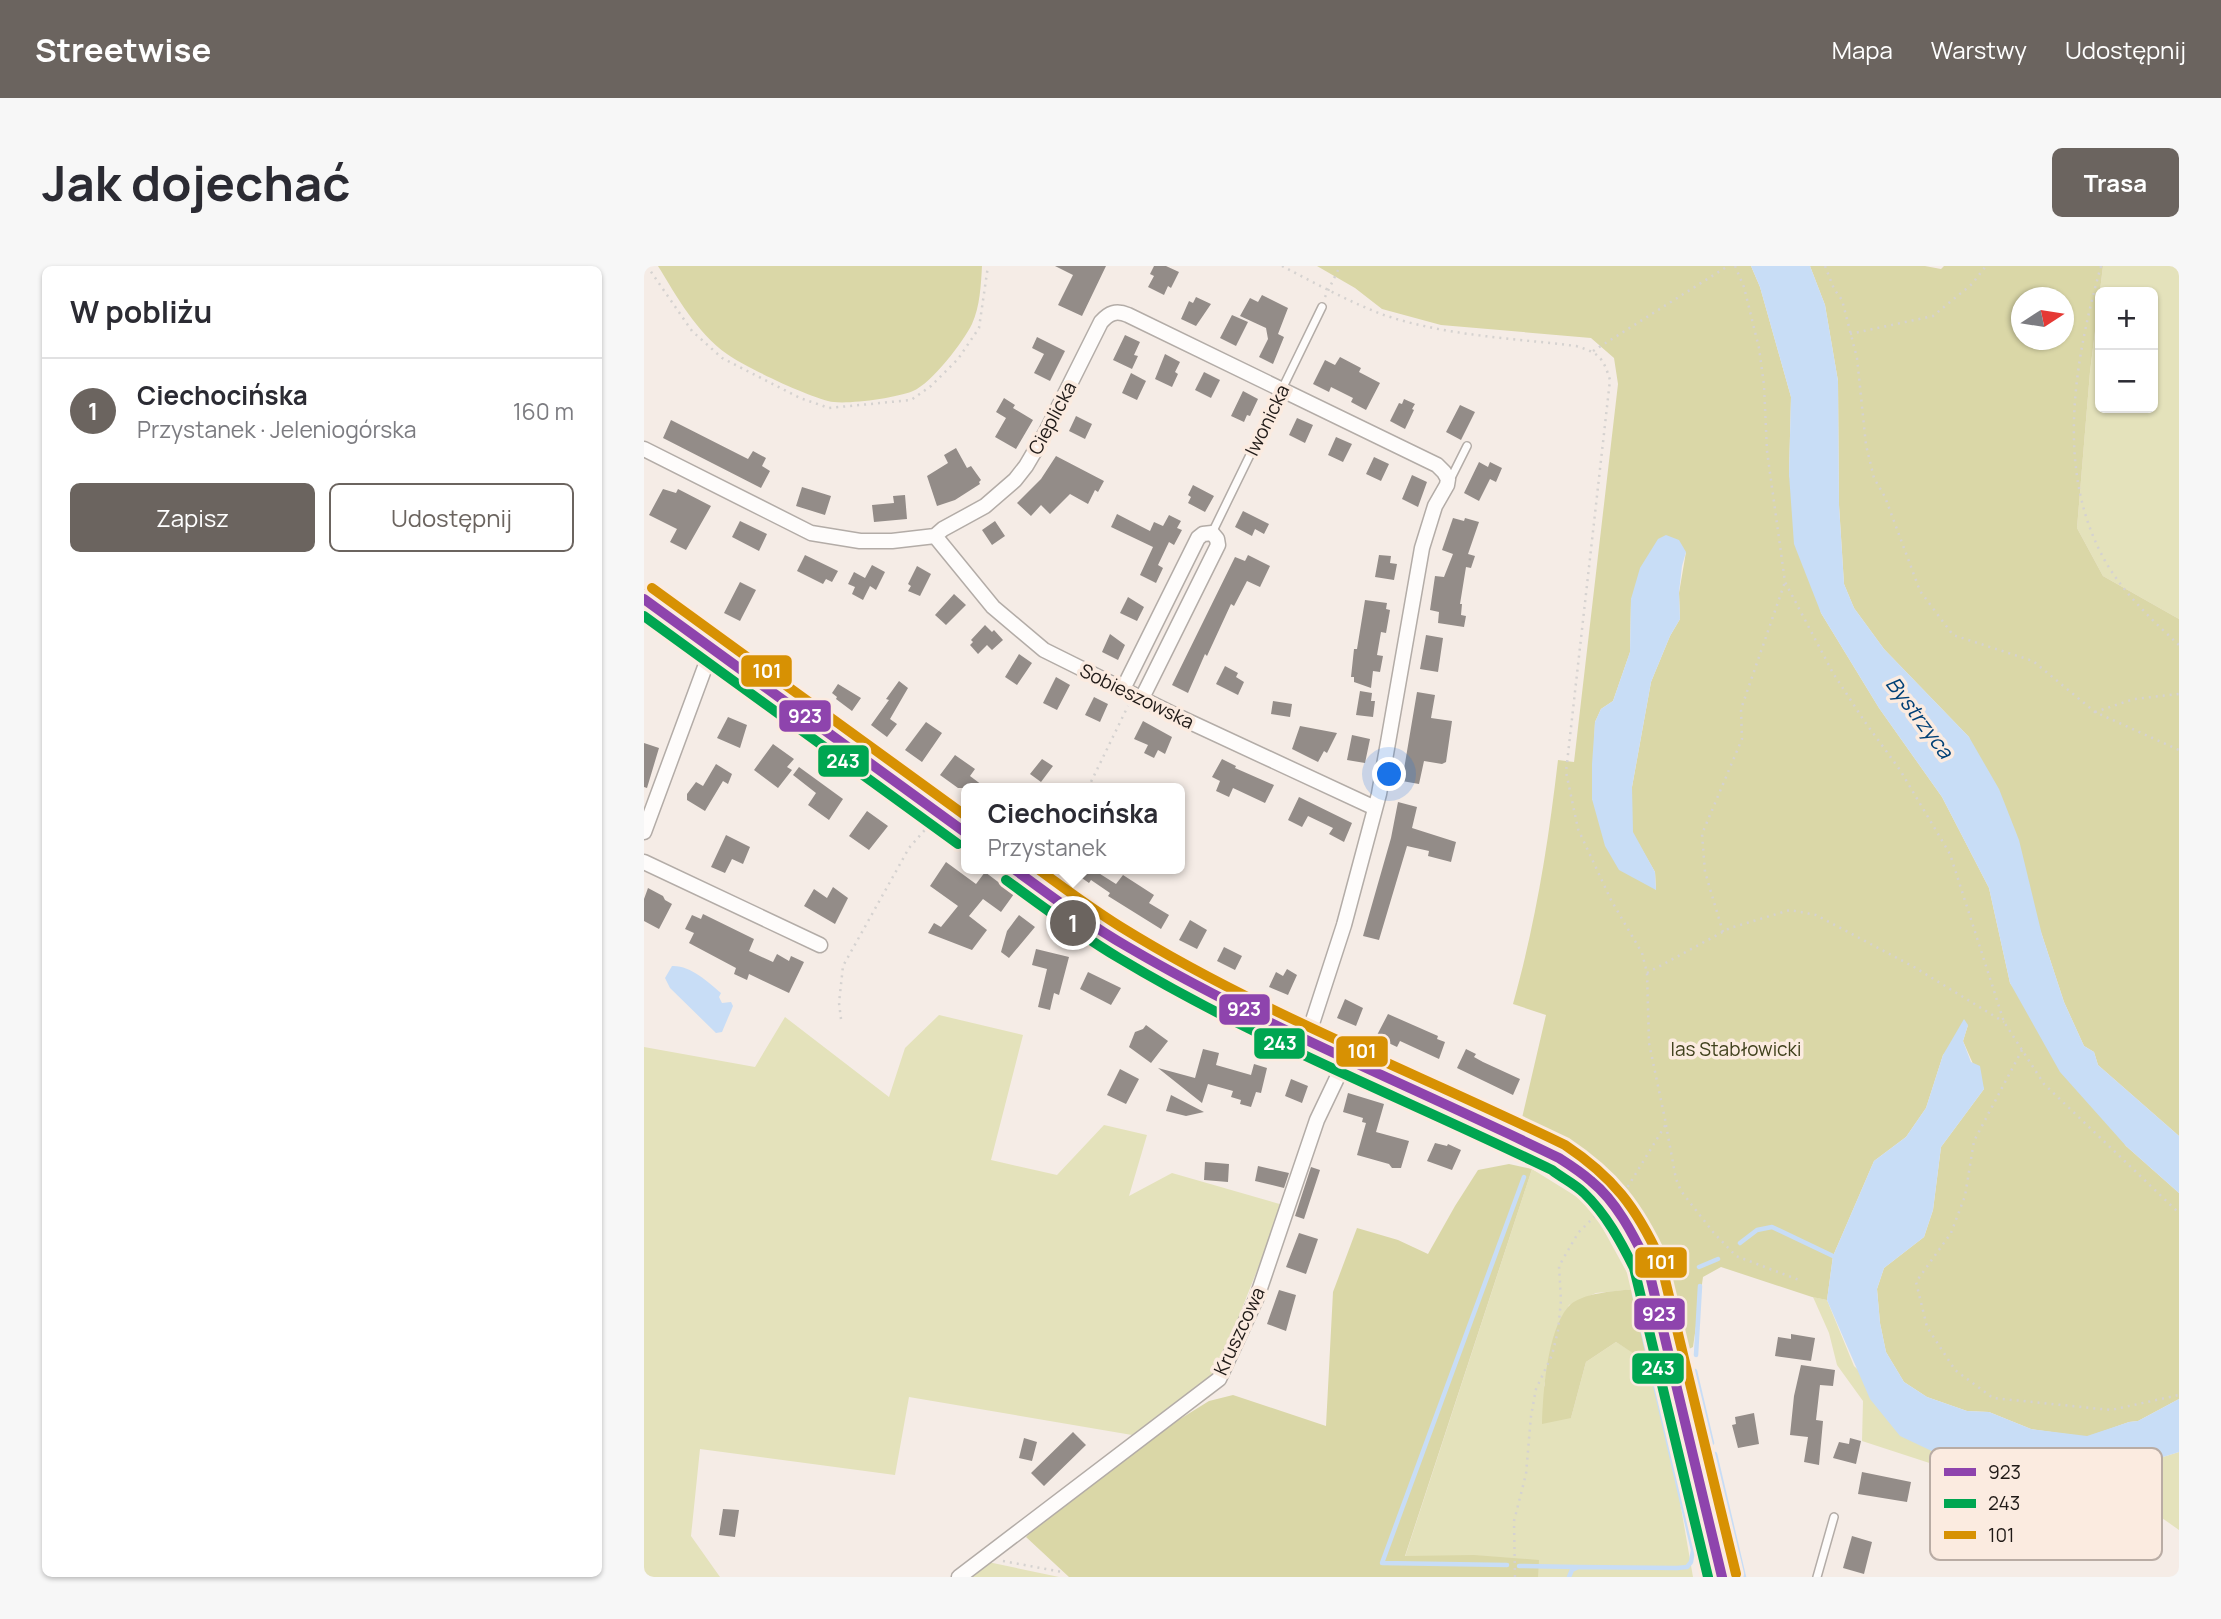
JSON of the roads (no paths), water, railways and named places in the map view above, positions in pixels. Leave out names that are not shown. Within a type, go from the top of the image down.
[{"type":"street","name":"Cieplicka","points":[[644,449],[811,533],[860,541],[892,541],[935,536],[985,506],[1015,480],[1046,432],[1100,323],[1108,314],[1117,312],[1437,465],[1448,479]]},
{"type":"street","points":[[1307,1039],[1344,925],[1375,808],[1416,573],[1436,506],[1448,479]]},
{"type":"street","name":"Iwonicka","points":[[1212,533],[1218,545],[1133,694],[1198,538],[1212,533]]},
{"type":"street","name":"Sobieszowska","points":[[935,536],[977,589],[1017,629],[1044,650],[1357,802],[1375,808]]},
{"type":"street","points":[[644,599],[961,830]]},
{"type":"street","points":[[644,832],[712,648]]},
{"type":"street","points":[[644,862],[820,945]]},
{"type":"street","points":[[1021,874],[1082,918],[1146,958],[1307,1039],[1559,1158],[1593,1182],[1613,1205],[1636,1240],[1653,1282],[1722,1577]]},
{"type":"street","name":"Kruszcowa","points":[[959,1577],[1219,1379],[1256,1297],[1317,1120],[1347,1057]]},
{"type":"lane","name":"Iwonicka","points":[[1212,533],[1322,307]]},
{"type":"lane","points":[[1448,479],[1467,446]]},
{"type":"lane","points":[[1817,1577],[1834,1517]]},
{"type":"water","name":"Bystrzyca","points":[[1751,266],[1810,266],[1825,305],[1838,381],[1839,505],[1844,584],[1854,608],[1884,649],[1969,737],[1999,789],[2019,840],[2042,935],[2064,1002],[2084,1046],[2094,1052],[2098,1065],[2179,1136],[2179,1193],[2126,1146],[2060,1072],[2010,983],[1989,888],[1942,797],[1879,708],[1821,613],[1794,544],[1789,474],[1791,397],[1760,287]]},
{"type":"water","points":[[1666,535],[1679,540],[1686,552],[1679,592],[1680,619],[1651,682],[1632,787],[1633,832],[1655,872],[1656,890],[1619,870],[1605,846],[1592,799],[1592,764],[1595,722],[1601,709],[1613,701],[1630,652],[1631,599],[1640,568],[1658,539]]},
{"type":"water","points":[[672,966],[685,968],[698,975],[721,993],[719,997],[722,1003],[731,1002],[733,1006],[722,1032],[716,1033],[670,988],[665,978]]},
{"type":"water","points":[[1964,1019],[1968,1025],[1963,1041],[1971,1062],[1980,1066],[1984,1089],[1941,1147],[1933,1210],[1924,1237],[1884,1268],[1877,1289],[1886,1352],[1904,1382],[1927,1397],[1967,1411],[1989,1412],[2031,1429],[2087,1436],[2138,1421],[2179,1399],[2179,1452],[2162,1458],[2162,1448],[1930,1448],[1930,1450],[1900,1436],[1870,1399],[1827,1300],[1833,1256],[1874,1161],[1906,1137],[1926,1108],[1943,1055]]},
{"type":"waterway","points":[[1507,1565],[1382,1563],[1524,1177]]},
{"type":"waterway","points":[[1740,1243],[1757,1230],[1772,1227],[1833,1256]]},
{"type":"waterway","points":[[1699,1267],[1718,1259]]},
{"type":"waterway","points":[[1569,1577],[1572,1570],[1578,1567],[1677,1568],[1687,1567],[1691,1562],[1693,1550],[1634,1294],[1635,1284]]},
{"type":"waterway","points":[[1696,1355],[1700,1286]]},
{"type":"waterway","points":[[1695,1371],[1712,1443]]},
{"type":"waterway","points":[[1715,1454],[1744,1577]]},
{"type":"waterway","points":[[1519,1566],[1577,1567]]},
{"type":"place","name":"Ciechocińska","points":[[1073,923]]},
{"type":"park label","name":"las Stabłowicki","points":[[1736,1049]]}]
